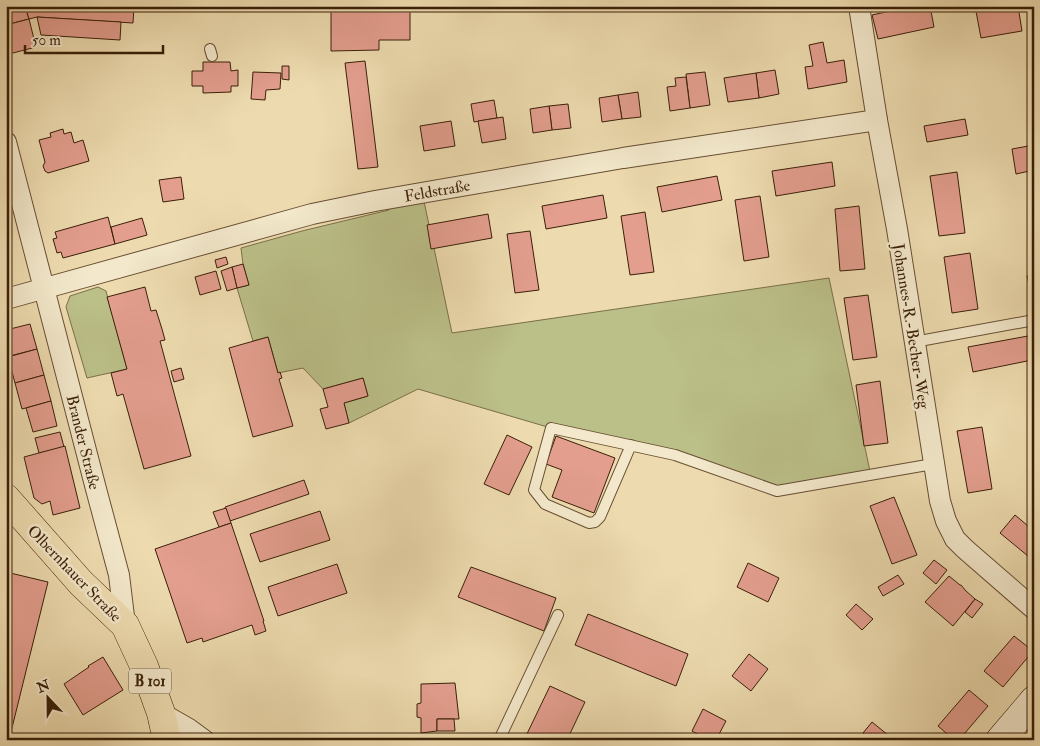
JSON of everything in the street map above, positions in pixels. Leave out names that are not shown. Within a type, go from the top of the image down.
[{"type":"main road","name":"Olbernhauer Straße","points":[[6,498],[81,583],[125,625]]},
{"type":"main road","name":"Brander Straße","points":[[125,625],[144,666],[161,713],[167,740]]},
{"type":"street","name":"Johannes-R.-Becher-Weg","points":[[859,6],[934,464],[946,521],[955,539],[1034,609]]},
{"type":"street","name":"Feldstraße","points":[[6,300],[312,214],[375,201],[624,158],[877,120]]},
{"type":"street","name":"Brander Straße","points":[[6,142],[119,575],[125,625]]},
{"type":"street","points":[[1000,740],[1034,700]]},
{"type":"street","points":[[161,713],[204,740]]},
{"type":"lane","points":[[914,342],[1034,320]]},
{"type":"lane","points":[[631,445],[600,517],[595,522],[589,523],[545,504],[534,490],[551,428],[631,445],[674,455],[776,491],[934,464]]},
{"type":"lane","points":[[499,740],[558,615]]},
{"type":"green space","points":[[422,192],[452,333],[829,278],[871,476],[777,491],[675,455],[551,428],[418,389],[349,423],[344,403],[368,396],[363,378],[323,389],[303,368],[278,373],[268,337],[253,341],[237,288],[249,285],[241,248],[389,210],[388,199]]},
{"type":"green space","points":[[98,287],[106,291],[127,369],[87,378],[66,307],[70,296]]},
{"type":"building","points":[[6,6],[25,6],[29,19],[6,25]]},
{"type":"building","points":[[38,6],[134,6],[133,23],[37,17],[29,19],[26,9]]},
{"type":"building","points":[[331,6],[410,6],[410,40],[379,40],[379,50],[331,51]]},
{"type":"building","points":[[913,6],[930,6],[934,27],[878,39],[872,15]]},
{"type":"building","points":[[975,6],[1018,6],[1022,31],[981,38]]},
{"type":"building","points":[[37,17],[121,22],[120,40],[41,35]]},
{"type":"building","points":[[29,19],[36,47],[9,54],[6,44],[6,25]]},
{"type":"building","points":[[823,42],[827,63],[844,60],[847,82],[808,89],[805,67],[813,66],[809,45]]},
{"type":"building","points":[[365,61],[378,167],[358,169],[345,63]]},
{"type":"building","points":[[203,62],[230,62],[231,71],[238,70],[238,86],[231,86],[231,92],[203,93],[203,86],[192,86],[192,71],[203,71]]},
{"type":"building","points":[[282,66],[289,66],[289,80],[282,79]]},
{"type":"building","points":[[775,70],[779,94],[759,98],[756,73]]},
{"type":"building","points":[[253,72],[281,73],[280,89],[266,90],[265,100],[251,99]]},
{"type":"building","points":[[705,72],[710,105],[690,108],[686,74]]},
{"type":"building","points":[[756,73],[759,98],[728,102],[724,78]]},
{"type":"building","points":[[686,77],[690,108],[670,111],[667,87],[676,86],[675,78]]},
{"type":"building","points":[[638,92],[641,117],[622,119],[618,95]]},
{"type":"building","points":[[618,95],[622,119],[602,122],[599,98]]},
{"type":"building","points":[[494,100],[497,118],[474,122],[471,104]]},
{"type":"building","points":[[568,104],[571,128],[552,130],[549,106]]},
{"type":"building","points":[[549,106],[552,130],[533,133],[530,109]]},
{"type":"building","points":[[503,117],[506,139],[482,143],[478,121]]},
{"type":"building","points":[[965,119],[968,135],[927,142],[924,126]]},
{"type":"building","points":[[451,121],[455,146],[424,151],[420,126]]},
{"type":"building","points":[[63,129],[64,134],[71,132],[74,143],[83,140],[89,161],[48,173],[43,166],[45,162],[39,140],[51,137],[50,133]]},
{"type":"building","points":[[1034,145],[1034,170],[1016,174],[1012,149]]},
{"type":"building","points":[[832,162],[835,186],[776,196],[772,171]]},
{"type":"building","points":[[957,172],[965,233],[939,236],[930,176]]},
{"type":"building","points":[[717,176],[722,200],[662,212],[657,187]]},
{"type":"building","points":[[181,177],[184,199],[163,202],[159,180]]},
{"type":"building","points":[[603,195],[607,218],[546,229],[542,206]]},
{"type":"building","points":[[760,196],[769,257],[744,261],[735,200]]},
{"type":"building","points":[[859,206],[865,269],[840,271],[835,209]]},
{"type":"building","points":[[645,212],[654,272],[630,275],[621,216]]},
{"type":"building","points":[[488,214],[492,238],[431,249],[427,225]]},
{"type":"building","points":[[108,217],[115,244],[63,258],[61,252],[57,253],[53,239],[57,238],[55,232]]},
{"type":"building","points":[[142,218],[147,235],[115,244],[111,227]]},
{"type":"building","points":[[530,231],[539,290],[515,293],[507,234]]},
{"type":"building","points":[[970,253],[978,309],[952,313],[944,257]]},
{"type":"building","points":[[226,257],[228,264],[217,268],[215,260]]},
{"type":"building","points":[[243,264],[249,285],[237,288],[232,267]]},
{"type":"building","points":[[232,267],[237,288],[227,291],[221,271]]},
{"type":"building","points":[[216,271],[221,289],[200,295],[195,277]]},
{"type":"building","points":[[1034,274],[1034,300],[1032,300],[1027,276]]},
{"type":"building","points":[[145,287],[151,311],[156,310],[165,340],[160,341],[191,456],[144,469],[123,394],[117,396],[111,373],[127,369],[107,297]]},
{"type":"building","points":[[868,295],[877,357],[853,360],[844,298]]},
{"type":"building","points":[[30,324],[37,349],[6,357],[6,330]]},
{"type":"building","points":[[1028,336],[1032,360],[973,372],[968,347]]},
{"type":"building","points":[[268,337],[278,373],[280,372],[282,378],[279,379],[293,426],[253,437],[229,348]]},
{"type":"building","points":[[37,349],[44,375],[15,383],[8,357]]},
{"type":"building","points":[[181,368],[184,379],[174,382],[171,371]]},
{"type":"building","points":[[44,375],[51,401],[22,409],[15,383]]},
{"type":"building","points":[[363,378],[368,396],[344,403],[349,423],[326,429],[320,409],[328,407],[323,389]]},
{"type":"building","points":[[880,381],[888,443],[864,446],[856,385]]},
{"type":"building","points":[[51,401],[57,426],[33,432],[26,408]]},
{"type":"building","points":[[982,427],[992,489],[968,493],[957,431]]},
{"type":"building","points":[[60,432],[64,447],[39,453],[35,438]]},
{"type":"building","points":[[507,435],[532,447],[509,495],[484,484]]},
{"type":"building","points":[[556,436],[615,458],[594,513],[552,497],[562,470],[546,464]]},
{"type":"building","points":[[65,446],[80,508],[53,515],[50,501],[42,504],[34,498],[24,457]]},
{"type":"building","points":[[304,480],[309,494],[230,521],[225,507]]},
{"type":"building","points":[[894,497],[917,555],[892,564],[870,506]]},
{"type":"building","points":[[226,508],[231,523],[219,527],[213,512]]},
{"type":"building","points":[[320,511],[330,540],[260,562],[250,534]]},
{"type":"building","points":[[1015,515],[1034,531],[1034,561],[1000,533]]},
{"type":"building","points":[[231,523],[266,631],[255,635],[252,625],[203,642],[202,638],[187,643],[155,549]]},
{"type":"building","points":[[934,560],[947,570],[936,584],[923,573]]},
{"type":"building","points":[[748,563],[779,578],[768,602],[737,587]]},
{"type":"building","points":[[337,564],[347,593],[278,616],[268,587]]},
{"type":"building","points":[[471,567],[556,598],[544,631],[458,597]]},
{"type":"building","points":[[6,572],[48,582],[9,740],[6,740]]},
{"type":"building","points":[[898,575],[904,584],[883,596],[878,587]]},
{"type":"building","points":[[949,576],[975,599],[953,626],[925,602]]},
{"type":"building","points":[[975,599],[983,604],[972,618],[965,612]]},
{"type":"building","points":[[856,604],[873,619],[862,630],[846,615]]},
{"type":"building","points":[[588,614],[688,654],[676,686],[575,645]]},
{"type":"building","points":[[1014,636],[1033,651],[1003,687],[984,671]]},
{"type":"building","points":[[749,654],[768,669],[751,691],[732,676]]},
{"type":"building","points":[[103,657],[123,690],[83,715],[64,684]]},
{"type":"building","points":[[455,683],[459,719],[437,719],[437,731],[421,733],[421,718],[417,717],[417,704],[421,703],[421,684]]},
{"type":"building","points":[[550,686],[585,702],[567,740],[524,740]]},
{"type":"building","points":[[969,690],[988,706],[959,740],[954,740],[938,726]]},
{"type":"building","points":[[703,709],[726,721],[716,740],[708,740],[692,731]]},
{"type":"building","points":[[437,719],[454,719],[455,731],[437,731]]},
{"type":"building","points":[[872,722],[894,740],[871,740],[863,733]]}]
